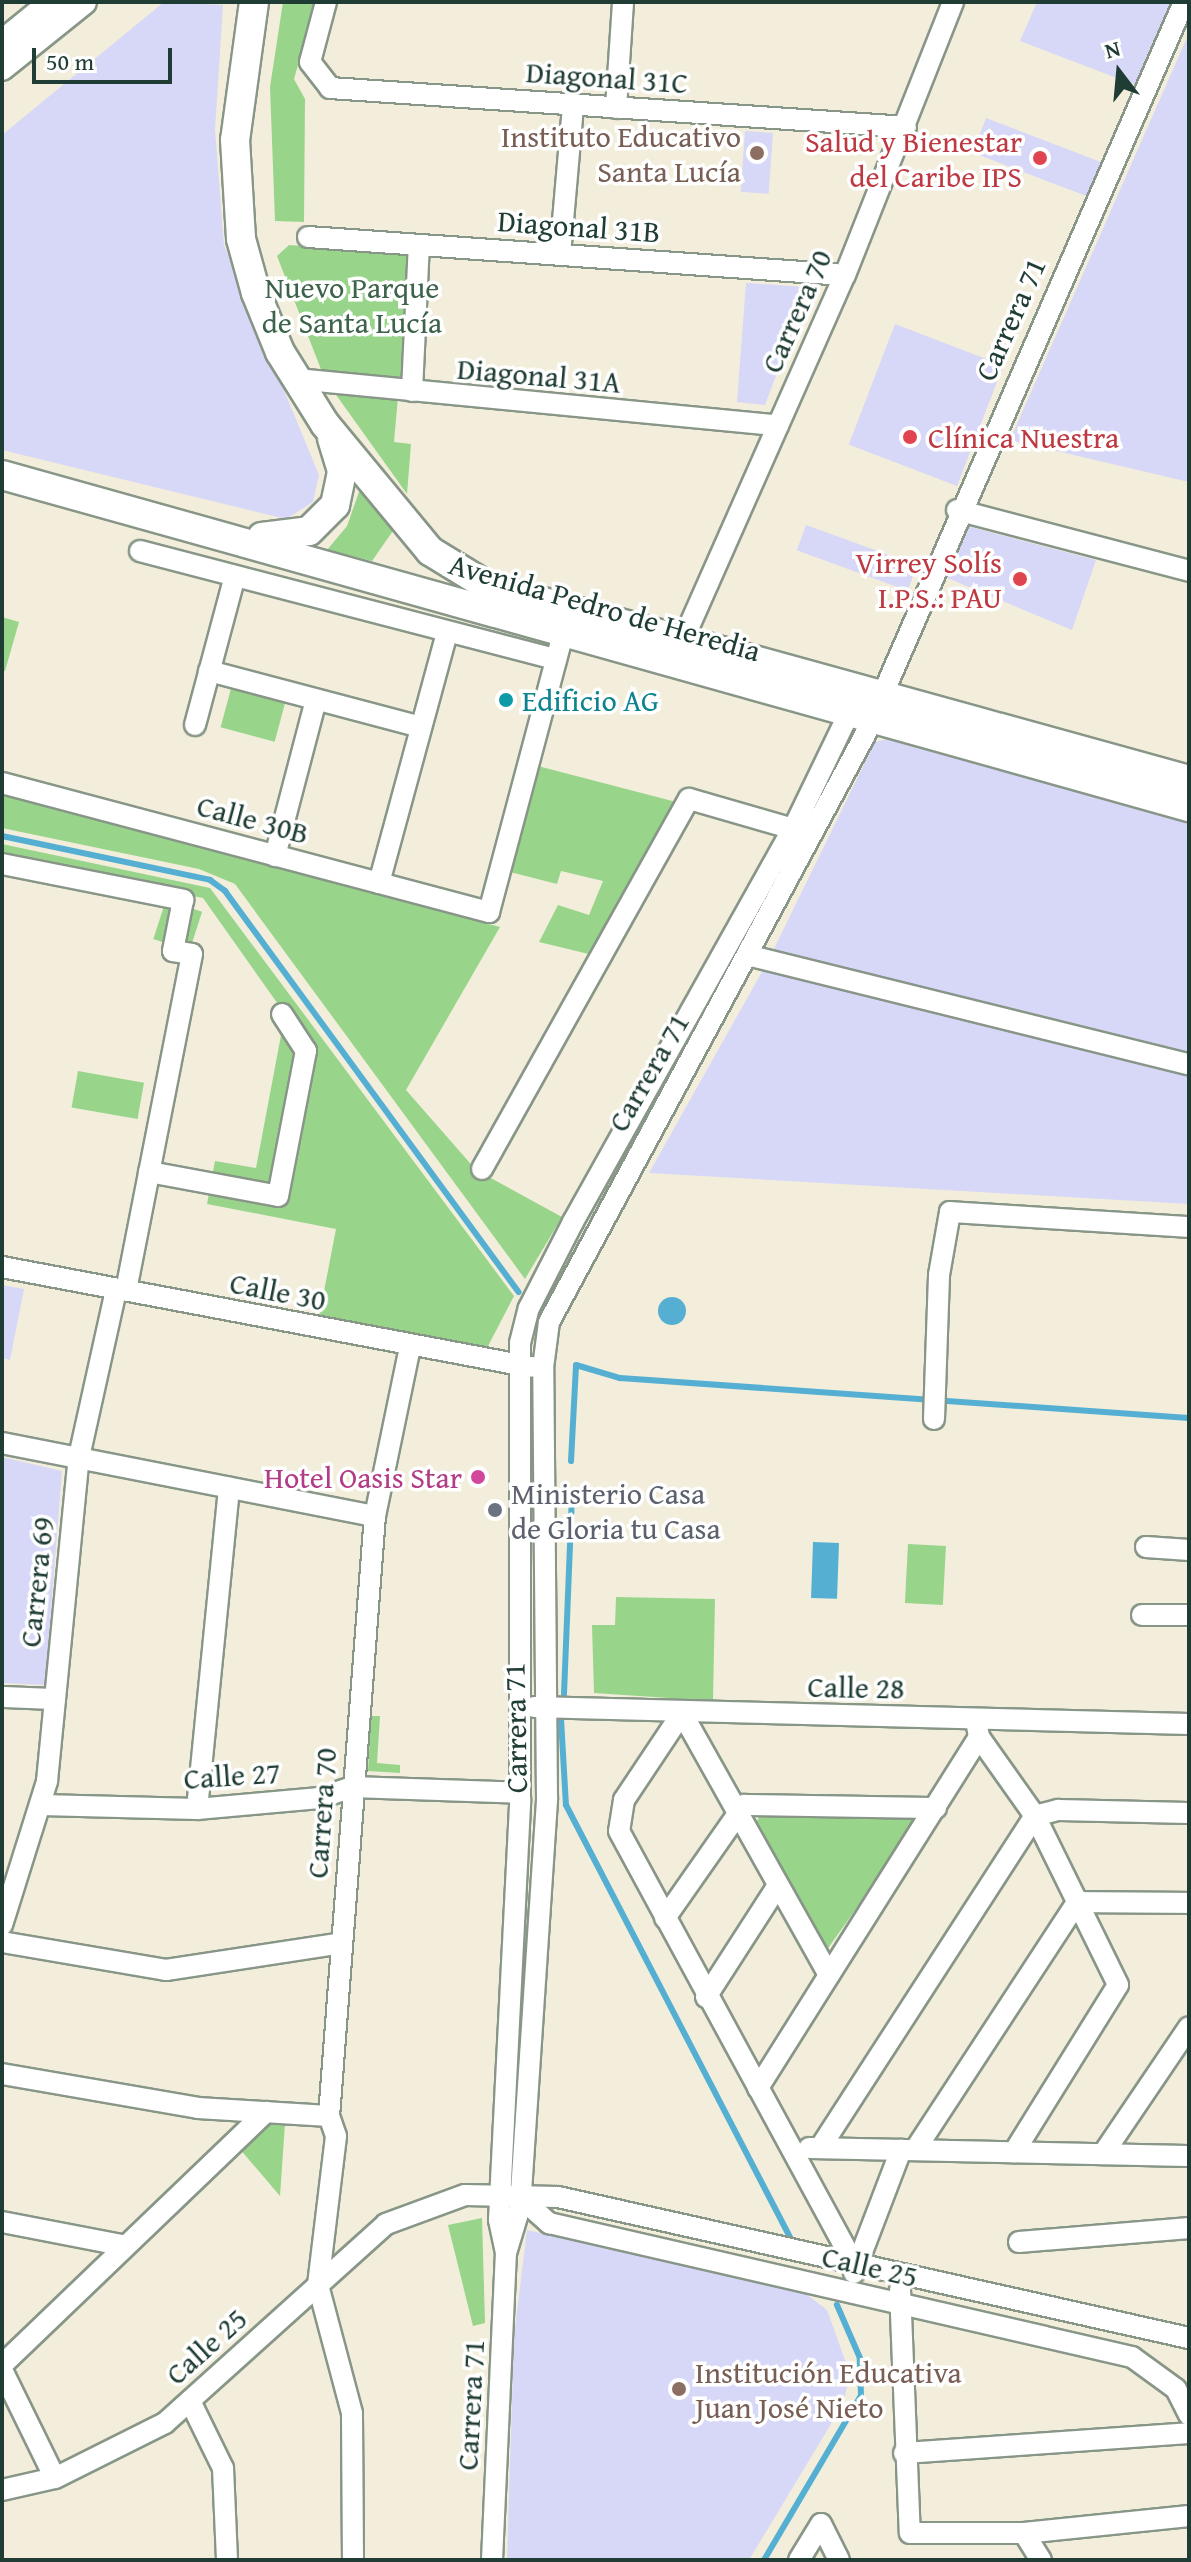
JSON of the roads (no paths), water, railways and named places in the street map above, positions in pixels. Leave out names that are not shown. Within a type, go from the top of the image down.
[{"type":"highway","points":[[2,45],[55,2]]},
{"type":"highway","points":[[215,533],[292,537],[323,521],[342,471],[325,424],[296,379],[267,323],[241,239],[235,177],[240,91],[239,2]]},
{"type":"highway","points":[[240,91],[254,2]]},
{"type":"highway","name":"Avenida Pedro de Heredia","points":[[325,424],[430,551],[467,578],[683,640],[865,705],[1189,807]]},
{"type":"highway","name":"Avenida Pedro de Heredia","points":[[2,475],[564,630],[865,705],[1189,780]]},
{"type":"main road","points":[[2,68],[84,2]]},
{"type":"street","name":"Diagonal 31C","points":[[326,2],[311,71],[330,88],[906,127]]},
{"type":"street","points":[[616,108],[623,2]]},
{"type":"street","name":"Carrera 70","points":[[683,640],[845,275],[953,2]]},
{"type":"street","name":"Carrera 71","points":[[492,2560],[510,2197],[547,1799],[543,1368],[549,1322],[626,1171],[747,955],[957,510],[1184,2]]},
{"type":"street","points":[[560,255],[573,105]]},
{"type":"street","name":"Diagonal 31B","points":[[308,237],[845,275]]},
{"type":"street","points":[[412,391],[419,245]]},
{"type":"street","name":"Diagonal 31A","points":[[296,379],[778,425]]},
{"type":"street","points":[[957,510],[1189,571]]},
{"type":"street","points":[[140,551],[556,659],[564,630]]},
{"type":"street","points":[[195,725],[235,576]]},
{"type":"street","points":[[379,883],[447,633]]},
{"type":"street","name":"Calle 30B","points":[[2,783],[489,912],[556,659]]},
{"type":"street","points":[[209,671],[421,727]]},
{"type":"street","points":[[275,856],[316,700]]},
{"type":"street","name":"Carrera 71","points":[[510,2197],[522,1707],[518,1366],[529,1308],[607,1161],[865,705]]},
{"type":"street","points":[[482,1169],[689,799],[793,829]]},
{"type":"street","name":"Carrera 69","points":[[2,864],[183,900],[173,951],[192,954],[149,1172],[79,1457],[55,1699],[41,1805],[2,1925]]},
{"type":"street","points":[[747,955],[1189,1064]]},
{"type":"street","points":[[149,1172],[278,1196],[306,1051],[282,1014]]},
{"type":"street","points":[[607,1161],[626,1171]]},
{"type":"street","points":[[934,1419],[943,1224],[955,1209],[1189,1227]]},
{"type":"street","name":"Calle 30","points":[[2,1267],[410,1347],[543,1368]]},
{"type":"street","name":"Carrera 70","points":[[318,2285],[336,2136],[329,2116],[375,1516],[410,1347]]},
{"type":"street","points":[[2,1443],[375,1516]]},
{"type":"street","points":[[197,1809],[229,1488]]},
{"type":"street","points":[[1146,1547],[1189,1550]]},
{"type":"street","points":[[1142,1615],[1189,1615]]},
{"type":"street","points":[[2,1697],[55,1699]]},
{"type":"street","name":"Calle 28","points":[[522,1707],[978,1728],[1189,1724]]},
{"type":"street","points":[[829,1975],[682,1713],[618,1821],[706,1997],[855,2265]]},
{"type":"street","points":[[758,2088],[936,1808],[978,1728],[1035,1816],[1118,1985],[1014,2152]]},
{"type":"street","name":"Calle 27","points":[[41,1805],[197,1809],[320,1798],[352,1787],[547,1799]]},
{"type":"street","points":[[665,1918],[737,1810],[753,1803],[936,1808]]},
{"type":"street","points":[[820,2148],[1035,1816],[1058,1810],[1189,1813]]},
{"type":"street","points":[[706,1997],[777,1887]]},
{"type":"street","points":[[1077,1902],[1189,1903]]},
{"type":"street","points":[[851,2293],[855,2265],[908,2150],[1077,1902]]},
{"type":"street","points":[[2,1942],[166,1970],[342,1943]]},
{"type":"street","points":[[1103,2154],[1189,2027]]},
{"type":"street","points":[[2,2074],[266,2112],[329,2116]]},
{"type":"street","points":[[55,2478],[2,2368],[122,2245],[266,2112]]},
{"type":"street","points":[[790,2147],[1188,2156],[1189,2177]]},
{"type":"street","name":"Calle 25","points":[[2,2490],[55,2478],[121,2449],[190,2401],[318,2285],[413,2209],[465,2195],[558,2197],[1189,2338]]},
{"type":"street","name":"Calle 25","points":[[510,2197],[549,2223],[1132,2357],[1169,2381],[1189,2415]]},
{"type":"street","points":[[2,2222],[122,2245]]},
{"type":"street","points":[[1019,2242],[1189,2228]]},
{"type":"street","points":[[903,2275],[897,2302],[910,2533],[1024,2533],[1189,2516]]},
{"type":"street","points":[[318,2285],[352,2413],[353,2560]]},
{"type":"street","points":[[190,2401],[223,2468],[227,2560]]},
{"type":"street","points":[[904,2453],[1189,2433]]},
{"type":"street","points":[[799,2560],[821,2524],[839,2560]]},
{"type":"street","points":[[1024,2533],[1041,2560]]},
{"type":"water","points":[[672,1297],[682,1301],[686,1311],[682,1321],[672,1325],[662,1321],[658,1311],[662,1301]]},
{"type":"water","points":[[813,1542],[839,1543],[837,1599],[811,1598]]},
{"type":"waterway","points":[[2,836],[210,880],[225,891],[518,1292]]},
{"type":"waterway","points":[[571,1461],[576,1365],[620,1378],[1189,1418]]},
{"type":"waterway","points":[[564,1694],[572,1493]]},
{"type":"waterway","points":[[561,1719],[566,1805],[790,2237]]},
{"type":"waterway","points":[[764,2560],[861,2395],[860,2358],[837,2305]]},
{"type":"place","name":"Instituto Educativo Santa Lucía","points":[[757,153]]},
{"type":"place","name":"Salud y Bienestar del Caribe IPS","points":[[1040,158]]},
{"type":"place","name":"Clínica Nuestra","points":[[910,437]]},
{"type":"place","name":"Virrey Solís I.P.S.: PAU","points":[[1020,579]]},
{"type":"place","name":"Edificio AG","points":[[506,700]]},
{"type":"place","name":"Hotel Oasis Star","points":[[478,1477]]},
{"type":"place","name":"Ministerio Casa de Gloria tu Casa","points":[[495,1510]]},
{"type":"place","name":"Institución Educativa Juan José Nieto","points":[[679,2389]]},
{"type":"park label","name":"Nuevo Parque de Santa Lucía","points":[[352,304]]}]
